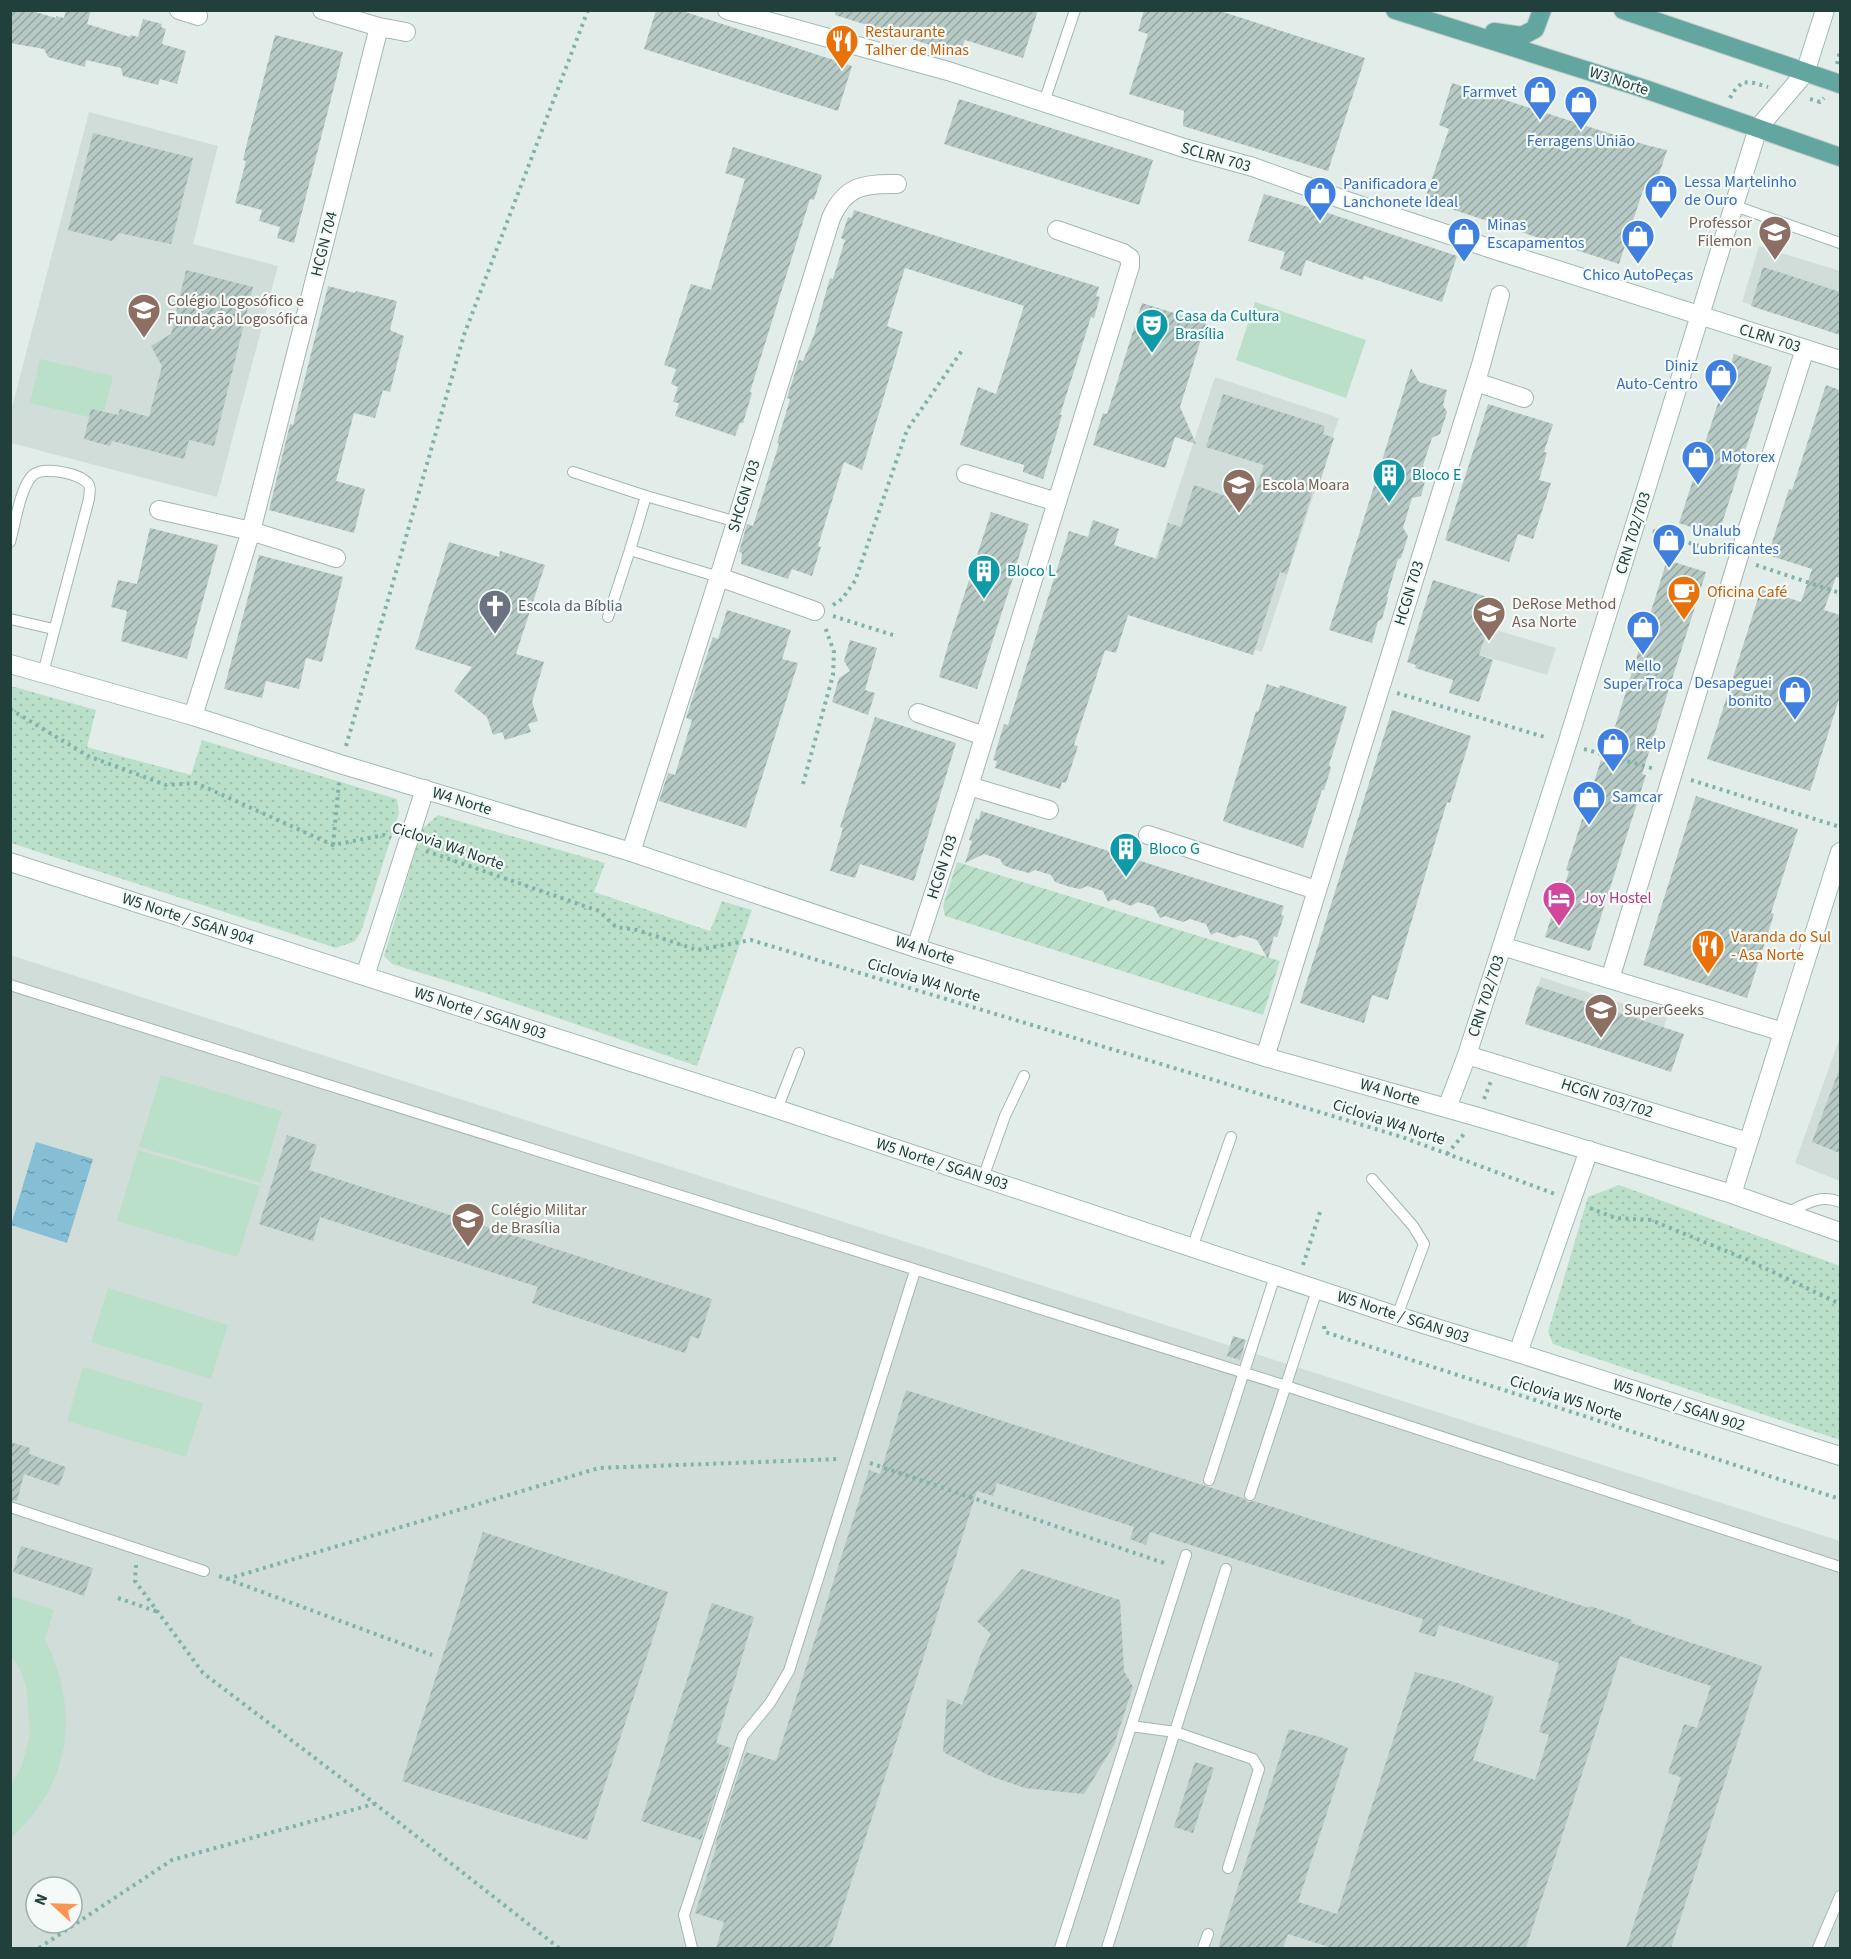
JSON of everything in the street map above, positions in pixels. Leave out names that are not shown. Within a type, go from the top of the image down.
[{"type":"main road","name":"W3 Norte","points":[[1395,10],[1642,88],[1840,157]]},
{"type":"main road","points":[[1427,20],[1522,36],[1535,29],[1542,10]]},
{"type":"main road","points":[[1623,10],[1840,84]]},
{"type":"street","points":[[179,10],[198,16]]},
{"type":"street","points":[[322,10],[379,27],[406,32]]},
{"type":"street","name":"SCLRN 703","points":[[727,10],[926,65],[1184,148],[1253,167],[1347,201],[1700,316]]},
{"type":"street","points":[[1805,73],[1825,10]]},
{"type":"street","name":"HCGN 704","points":[[193,716],[251,531],[379,27]]},
{"type":"street","name":"CRN 702/703","points":[[1447,1108],[1467,1055],[1567,744],[1758,128],[1805,73]]},
{"type":"street","name":"SHCGN 703","points":[[631,852],[837,204],[847,193],[862,187],[875,183],[897,184]]},
{"type":"street","name":"HCGN 703","points":[[916,948],[969,786],[1130,266],[1130,258],[1123,253],[1057,230]]},
{"type":"street","name":"HCGN 703","points":[[1265,1057],[1476,382],[1500,295]]},
{"type":"street","name":"CLRN 703","points":[[1700,316],[1840,360]]},
{"type":"street","points":[[1610,979],[1804,349]]},
{"type":"street","points":[[1476,382],[1524,398]]},
{"type":"street","points":[[966,474],[1057,502]]},
{"type":"street","points":[[159,510],[251,531],[336,558]]},
{"type":"street","points":[[719,578],[815,611]]},
{"type":"street","name":"W4 Norte","points":[[10,664],[193,716],[340,764],[631,852],[916,948],[1265,1057],[1589,1150],[1732,1194],[1840,1232]]},
{"type":"street","points":[[918,713],[984,736]]},
{"type":"street","points":[[969,786],[1049,810]]},
{"type":"street","points":[[365,976],[425,789]]},
{"type":"street","points":[[1148,836],[1316,890]]},
{"type":"street","points":[[1732,1194],[1840,852]]},
{"type":"street","name":"W5 Norte / SGAN 904","points":[[10,862],[365,976]]},
{"type":"street","points":[[1502,946],[1783,1032]]},
{"type":"street","name":"W5 Norte / SGAN 903","points":[[365,976],[777,1109],[1317,1290],[1518,1353]]},
{"type":"street","name":"HCGN 703/702","points":[[1467,1055],[1748,1143]]},
{"type":"street","points":[[1518,1353],[1589,1150]]},
{"type":"street","name":"W5 Norte / SGAN 902","points":[[1518,1353],[1840,1456]]},
{"type":"lane","points":[[1044,102],[1075,10]]},
{"type":"lane","points":[[1735,206],[1840,243]]},
{"type":"lane","points":[[10,542],[26,484],[32,476],[48,469],[79,477],[87,483],[90,488],[88,499],[43,673]]},
{"type":"lane","points":[[573,472],[736,522]]},
{"type":"lane","points":[[609,617],[646,496]]},
{"type":"lane","points":[[630,550],[719,578]]},
{"type":"lane","points":[[10,619],[53,629]]},
{"type":"lane","points":[[10,985],[1286,1386],[1840,1567]]},
{"type":"lane","points":[[777,1109],[799,1053]]},
{"type":"lane","points":[[983,1178],[1005,1116],[1024,1076]]},
{"type":"lane","points":[[1192,1248],[1231,1137]]},
{"type":"lane","points":[[1372,1179],[1413,1226],[1424,1244],[1397,1316]]},
{"type":"lane","points":[[1787,1213],[1817,1198],[1840,1202]]},
{"type":"lane","points":[[692,1948],[684,1915],[739,1747],[743,1736],[770,1703],[789,1671],[915,1271]]},
{"type":"lane","points":[[1209,1480],[1275,1275]]},
{"type":"lane","points":[[1250,1495],[1317,1290]]},
{"type":"lane","points":[[10,1507],[204,1571]]},
{"type":"lane","points":[[1060,1948],[1186,1555]]},
{"type":"lane","points":[[1107,1948],[1226,1569]]},
{"type":"lane","points":[[1131,1726],[1175,1732],[1253,1759],[1259,1768],[1228,1868]]},
{"type":"lane","points":[[1818,1948],[1840,1896]]},
{"type":"lane","points":[[1203,1948],[1208,1934]]},
{"type":"path","points":[[10,709],[88,756],[166,785],[196,783],[333,845],[340,764],[464,335],[588,10]]},
{"type":"path","points":[[815,611],[842,599],[855,581],[907,430],[963,349]]},
{"type":"path","points":[[815,611],[897,636]]},
{"type":"path","points":[[803,784],[833,675],[834,652],[823,623],[815,611]]},
{"type":"path","points":[[1379,688],[1672,774],[1840,827]]},
{"type":"path","name":"Ciclovia W4 Norte","points":[[333,845],[384,835],[599,911],[616,927],[637,930],[697,950],[751,940],[1402,1137],[1615,1218],[1652,1220],[1748,1260],[1840,1304]]},
{"type":"path","points":[[1297,1283],[1320,1212]]},
{"type":"path","name":"Ciclovia W5 Norte","points":[[1323,1322],[1325,1332],[1840,1499]]},
{"type":"path","points":[[227,1579],[599,1468],[856,1458],[1181,1569]]},
{"type":"path","points":[[137,1548],[135,1581],[204,1673],[559,1948]]},
{"type":"path","points":[[204,1571],[432,1655]]},
{"type":"path","points":[[118,1598],[159,1612]]},
{"type":"path","points":[[39,1948],[172,1860],[374,1803]]},
{"type":"shaded area","name":"Colégio Logosófico e Fundação Logosófica","points":[[89,112],[218,146],[193,244],[278,266],[217,497],[11,443],[11,411]]},
{"type":"shaded area","points":[[1759,246],[1840,271],[1840,333],[1742,302]]},
{"type":"shaded area","name":"Escola Moara","points":[[1215,377],[1339,418],[1262,652],[1138,611]]},
{"type":"shaded area","name":"DeRose Method Asa Norte","points":[[1430,610],[1556,648],[1547,675],[1421,637]]},
{"type":"shaded area","name":"Colégio Militar de Brasília","points":[[10,955],[1840,1541],[1840,1948],[11,1948]]},
{"type":"shaded area","points":[[1541,977],[1667,1018],[1652,1063],[1526,1022]]},
{"type":"shaded area","points":[[1840,1037],[1840,1181],[1795,1163]]},
{"type":"green space","points":[[1255,302],[1366,340],[1346,398],[1236,360]]},
{"type":"green space","points":[[40,359],[113,376],[102,420],[30,403]]},
{"type":"green space","points":[[11,686],[96,710],[87,747],[191,775],[202,740],[397,799],[399,813],[361,932],[355,941],[336,948],[11,843]]},
{"type":"green space","points":[[438,815],[605,863],[594,892],[710,931],[722,901],[752,910],[697,1066],[479,991],[392,964],[384,956],[422,829]]},
{"type":"green space","points":[[957,862],[1280,961],[1263,1015],[945,916],[943,906]]},
{"type":"green space","points":[[161,1075],[282,1111],[261,1183],[139,1147]]},
{"type":"green space","points":[[138,1150],[260,1186],[238,1257],[117,1221]]},
{"type":"green space","points":[[1619,1185],[1840,1266],[1840,1440],[1553,1344],[1548,1332],[1588,1197]]},
{"type":"green space","points":[[108,1288],[228,1325],[211,1379],[91,1342]]},
{"type":"green space","points":[[83,1367],[203,1403],[186,1457],[67,1421]]},
{"type":"green space","points":[[11,1596],[54,1610],[45,1639],[56,1666],[63,1693],[66,1720],[64,1746],[58,1771],[47,1794],[31,1817],[11,1838],[11,1786],[22,1765],[30,1735],[27,1691],[22,1673],[11,1655]]},
{"type":"water","points":[[36,1142],[93,1159],[67,1243],[11,1225]]},
{"type":"building","points":[[10,10],[29,10],[64,18],[66,10],[91,10],[87,24],[130,37],[131,35],[138,37],[143,19],[162,24],[161,27],[166,29],[162,44],[186,51],[177,84],[160,79],[158,85],[123,76],[121,68],[86,60],[85,67],[48,57],[44,49],[10,43]]},
{"type":"building","points":[[656,10],[679,10],[852,66],[838,111],[644,49]]},
{"type":"building","points":[[835,10],[1038,10],[1023,58],[965,40],[959,54],[835,15]]},
{"type":"building","points":[[1144,10],[1217,10],[1365,58],[1328,171],[1183,126],[1184,111],[1129,94],[1148,34],[1138,31]]},
{"type":"building","points":[[275,35],[343,52],[294,243],[277,238],[280,227],[259,221],[262,210],[235,203],[246,161],[243,160],[247,143]]},
{"type":"building","points":[[1452,83],[1667,150],[1653,193],[1643,190],[1619,264],[1424,202],[1449,129],[1439,125]]},
{"type":"building","points":[[959,99],[1153,160],[1139,205],[944,144]]},
{"type":"building","points":[[93,133],[193,158],[171,244],[119,233],[112,241],[68,230]]},
{"type":"building","points":[[733,147],[822,175],[814,200],[810,199],[750,392],[752,393],[743,423],[740,423],[735,436],[675,416],[679,403],[673,402],[678,387],[671,384],[676,369],[664,365],[691,284],[711,290],[745,179],[725,173]]},
{"type":"building","points":[[1264,194],[1457,256],[1442,302],[1364,276],[1363,280],[1306,260],[1301,276],[1280,269],[1285,252],[1248,241]]},
{"type":"building","points":[[854,210],[1099,287],[1096,296],[1100,297],[1094,318],[1091,317],[1060,415],[1062,415],[1043,479],[1023,472],[1024,465],[960,445],[978,387],[996,394],[1024,306],[905,268],[887,326],[903,332],[862,470],[844,462],[818,546],[821,547],[812,576],[792,569],[788,579],[741,564],[742,553],[739,552],[747,524],[753,526],[779,444],[777,443],[790,399],[787,398],[799,360],[803,361],[814,335],[830,278],[833,279],[845,240],[841,238],[848,217],[852,218]]},
{"type":"building","points":[[1763,267],[1840,292],[1840,335],[1751,306]]},
{"type":"building","points":[[186,270],[253,287],[214,446],[189,440],[184,459],[112,441],[110,446],[84,439],[91,409],[118,415],[120,409],[149,417],[162,366],[151,346],[171,334]]},
{"type":"building","points":[[328,286],[397,301],[390,330],[404,336],[390,392],[383,390],[375,418],[354,413],[336,481],[365,489],[354,533],[269,510]]},
{"type":"building","points":[[1142,303],[1206,323],[1180,407],[1196,444],[1175,437],[1165,468],[1093,445],[1103,413],[1107,414]]},
{"type":"building","points":[[1734,354],[1772,367],[1718,536],[1679,523]]},
{"type":"building","name":"Bloco E","points":[[1411,368],[1419,382],[1447,390],[1443,405],[1447,412],[1440,434],[1432,438],[1423,465],[1427,474],[1421,496],[1412,498],[1403,528],[1408,536],[1401,558],[1398,559],[1382,619],[1378,621],[1372,643],[1329,630]]},
{"type":"building","points":[[1826,385],[1840,390],[1840,578],[1836,577],[1824,610],[1840,615],[1840,696],[1810,791],[1707,759],[1761,589],[1801,602],[1812,569],[1768,555]]},
{"type":"building","points":[[1223,394],[1325,426],[1323,434],[1334,438],[1319,485],[1315,484],[1287,574],[1280,572],[1253,655],[1128,615],[1116,653],[1105,650],[1074,745],[1078,746],[1066,783],[1062,782],[1060,789],[995,768],[997,761],[993,760],[1004,724],[1008,725],[1069,531],[1088,537],[1093,520],[1119,529],[1114,545],[1157,559],[1168,523],[1181,527],[1194,485],[1251,505],[1264,465],[1206,447]]},
{"type":"building","points":[[1488,404],[1553,424],[1544,452],[1547,453],[1539,480],[1551,483],[1533,539],[1518,534],[1509,562],[1445,540]]},
{"type":"building","name":"Bloco L","points":[[991,512],[1029,524],[977,689],[939,677]]},
{"type":"building","points":[[150,528],[218,545],[187,659],[121,641],[127,611],[111,607],[118,580],[137,584]]},
{"type":"building","points":[[449,542],[499,557],[500,551],[545,565],[516,654],[544,662],[532,702],[538,721],[528,724],[531,732],[505,740],[502,732],[493,735],[487,717],[454,691],[472,667],[415,649]]},
{"type":"building","points":[[259,555],[343,577],[322,662],[306,658],[299,689],[266,681],[262,698],[224,689]]},
{"type":"building","points":[[1667,560],[1706,572],[1642,774],[1646,775],[1590,951],[1545,937],[1556,902],[1559,903],[1569,871],[1566,870],[1601,760],[1604,762]]},
{"type":"building","points":[[1433,580],[1497,600],[1479,655],[1493,660],[1479,702],[1449,693],[1453,680],[1415,668],[1416,665],[1407,662]]},
{"type":"building","points":[[727,610],[791,630],[782,659],[798,663],[746,828],[659,801],[668,773],[675,775],[692,720],[686,718],[713,637],[718,639]]},
{"type":"building","points":[[850,640],[877,648],[865,690],[875,693],[868,715],[832,702],[839,678],[850,671],[844,661]]},
{"type":"building","points":[[1267,684],[1279,688],[1280,685],[1347,707],[1329,765],[1331,768],[1303,848],[1223,821],[1256,711],[1258,712]]},
{"type":"building","points":[[1392,710],[1471,736],[1450,803],[1447,802],[1388,1000],[1372,995],[1364,1023],[1300,1003]]},
{"type":"building","points":[[875,717],[956,743],[914,881],[860,864],[855,878],[830,871],[843,828],[840,827]]},
{"type":"building","points":[[1696,796],[1798,829],[1747,998],[1643,965]]},
{"type":"building","name":"Bloco G","points":[[981,811],[1284,906],[1281,915],[1284,916],[1277,937],[1274,936],[1268,959],[1257,940],[1241,935],[1234,938],[1217,932],[1211,935],[1206,924],[1190,919],[1183,922],[1165,916],[1160,918],[1154,907],[1138,902],[1131,906],[1114,899],[1108,902],[1103,891],[1087,886],[1080,889],[1070,887],[1055,882],[1051,875],[1035,870],[1029,873],[1010,868],[1003,865],[1000,859],[984,854],[965,863],[972,841],[969,840],[976,818],[979,820]]},
{"type":"building","points":[[1537,986],[1684,1034],[1671,1072],[1525,1024]]},
{"type":"building","points":[[1840,1070],[1840,1153],[1812,1142]]},
{"type":"building","points":[[287,1135],[317,1145],[309,1170],[712,1299],[699,1339],[691,1336],[685,1353],[532,1303],[538,1287],[320,1217],[313,1241],[259,1224]]},
{"type":"building","points":[[1233,1336],[1246,1340],[1240,1360],[1227,1356]]},
{"type":"building","points":[[906,1390],[1243,1498],[1248,1502],[1254,1501],[1589,1608],[1590,1606],[1632,1620],[1631,1623],[1762,1666],[1671,1948],[1626,1948],[1681,1777],[1668,1773],[1684,1724],[1697,1728],[1711,1686],[1620,1656],[1526,1948],[1332,1948],[1288,1934],[1283,1948],[1218,1948],[1289,1729],[1320,1737],[1348,1748],[1298,1902],[1337,1914],[1415,1672],[1458,1683],[1494,1697],[1473,1760],[1535,1780],[1549,1735],[1539,1732],[1559,1663],[1439,1625],[1435,1637],[1419,1632],[1423,1619],[1150,1532],[1146,1545],[1130,1539],[1134,1527],[997,1483],[993,1496],[977,1491],[830,1948],[716,1948],[724,1922],[695,1913],[746,1752],[776,1761],[869,1470],[880,1474]]},
{"type":"building","points":[[10,1442],[30,1448],[29,1454],[66,1467],[59,1486],[24,1474],[17,1501],[10,1500]]},
{"type":"building","points":[[483,1532],[668,1592],[587,1840],[402,1781]]},
{"type":"building","points":[[21,1546],[93,1568],[84,1596],[13,1572]]},
{"type":"building","points":[[1022,1569],[1120,1600],[1124,1671],[1133,1687],[1114,1745],[1084,1794],[1025,1788],[990,1776],[943,1752],[947,1699],[962,1705],[982,1651],[991,1634],[977,1621]]},
{"type":"building","points":[[712,1603],[754,1617],[716,1743],[731,1748],[701,1840],[641,1821]]},
{"type":"building","points":[[1195,1762],[1214,1768],[1193,1833],[1174,1827]]},
{"type":"place","name":"Restaurante Talher de Minas","points":[[842,70]]},
{"type":"place","name":"Farmvet","points":[[1540,121]]},
{"type":"place","name":"Ferragens União","points":[[1581,131]]},
{"type":"place","name":"Lessa Martelinho de Ouro","points":[[1661,220]]},
{"type":"place","name":"Panificadora e Lanchonete Ideal","points":[[1320,222]]},
{"type":"place","name":"Professor Filemon","points":[[1775,261]]},
{"type":"place","name":"Minas Escapamentos","points":[[1464,263]]},
{"type":"place","name":"Chico AutoPeças","points":[[1638,265]]},
{"type":"place","name":"Colégio Logosófico e Fundação Logosófica","points":[[144,339]]},
{"type":"place","name":"Casa da Cultura Brasília","points":[[1152,354]]},
{"type":"place","name":"Diniz Auto-Centro","points":[[1721,404]]},
{"type":"place","name":"Motorex","points":[[1698,486]]},
{"type":"place","name":"Bloco E","points":[[1389,504]]},
{"type":"place","name":"Escola Moara","points":[[1239,514]]},
{"type":"place","name":"Unalub Lubrificantes","points":[[1669,569]]},
{"type":"place","name":"Bloco L","points":[[984,600]]},
{"type":"place","name":"Oficina Café","points":[[1684,621]]},
{"type":"place","name":"Escola da Bíblia","points":[[495,635]]},
{"type":"place","name":"DeRose Method Asa Norte","points":[[1489,642]]},
{"type":"place","name":"Mello Super Troca","points":[[1643,656]]},
{"type":"place","name":"Desapeguei bonito","points":[[1795,721]]},
{"type":"place","name":"Relp","points":[[1613,773]]},
{"type":"place","name":"Samcar","points":[[1589,826]]},
{"type":"place","name":"Bloco G","points":[[1126,878]]},
{"type":"place","name":"Joy Hostel","points":[[1559,927]]},
{"type":"place","name":"Varanda do Sul - Asa Norte","points":[[1708,975]]},
{"type":"place","name":"SuperGeeks","points":[[1601,1039]]},
{"type":"place","name":"Colégio Militar de Brasília","points":[[468,1248]]}]
